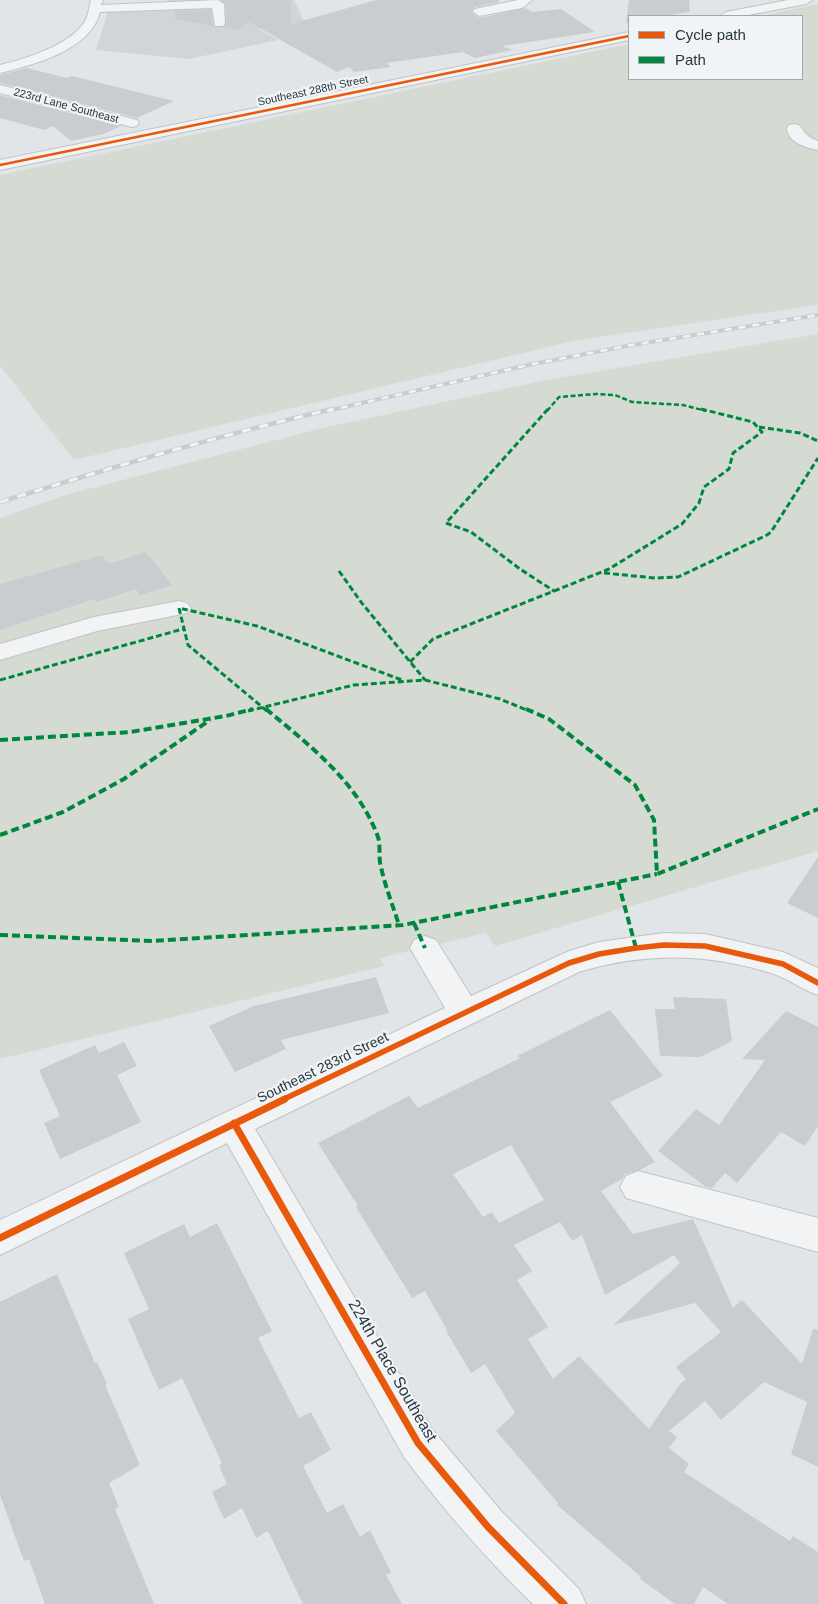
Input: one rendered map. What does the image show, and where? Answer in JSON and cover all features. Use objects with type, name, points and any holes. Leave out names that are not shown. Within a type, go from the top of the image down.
[{"type":"street","points":[[479,12],[518,5],[526,0]]},
{"type":"street","points":[[731,15],[806,0]]},
{"type":"street","points":[[0,69],[38,56],[77,37],[91,20],[96,4],[218,4],[219,23]]},
{"type":"street","name":"Southeast 288th Street","points":[[0,165],[628,36]]},
{"type":"street","name":"223rd Lane Southeast","points":[[0,89],[132,123]]},
{"type":"street","points":[[794,128],[794,132],[804,141],[818,146]]},
{"type":"street","points":[[0,652],[94,624],[179,608]]},
{"type":"street","name":"Southeast 283rd Street","points":[[0,1238],[234,1123],[569,963],[599,954],[664,945],[705,946],[783,964],[818,983]]},
{"type":"street","points":[[425,948],[465,1013]]},
{"type":"street","name":"224th Place Southeast","points":[[234,1123],[418,1443],[451,1486],[506,1548],[564,1604]]},
{"type":"street","points":[[638,1187],[818,1235]]},
{"type":"shaded area","points":[[167,0],[294,0],[304,21],[259,29],[278,40],[189,59],[96,50],[110,5],[168,2]]},
{"type":"shaded area","points":[[818,4],[818,305],[578,340],[74,460],[0,366],[0,175],[628,44],[628,80],[803,80],[803,15],[766,15]]},
{"type":"shaded area","points":[[818,334],[818,851],[495,946],[486,933],[380,958],[384,966],[0,1059],[0,518],[65,495],[318,429],[546,380]]},
{"type":"building","points":[[221,0],[291,0],[291,24],[376,0],[499,0],[499,2],[475,7],[471,12],[479,18],[525,8],[533,12],[561,9],[595,32],[502,46],[512,50],[475,58],[463,52],[386,63],[391,67],[354,72],[349,67],[337,72],[249,22],[236,30],[224,27],[227,23],[226,4]]},
{"type":"building","points":[[629,0],[689,0],[690,12],[670,15],[628,15],[628,22],[626,23]]},
{"type":"building","points":[[210,10],[213,26],[175,19],[175,11]]},
{"type":"building","points":[[27,68],[67,78],[72,76],[174,101],[137,118],[0,83],[0,75]]},
{"type":"building","points":[[0,95],[121,126],[103,134],[71,141],[53,126],[44,130],[0,118]]},
{"type":"building","points":[[146,552],[172,585],[140,595],[136,589],[97,602],[95,599],[0,630],[0,584],[102,555],[109,564]]},
{"type":"building","points":[[818,857],[818,918],[787,903]]},
{"type":"building","points":[[376,977],[389,1013],[281,1040],[286,1049],[235,1072],[209,1026],[254,1006]]},
{"type":"building","points":[[673,997],[726,999],[732,1041],[700,1057],[660,1056],[655,1009],[675,1009]]},
{"type":"building","points":[[610,1010],[663,1076],[610,1102],[655,1162],[640,1170],[625,1174],[622,1179],[601,1191],[633,1234],[693,1219],[733,1308],[742,1300],[802,1364],[813,1329],[818,1330],[818,1467],[791,1454],[807,1402],[764,1382],[721,1420],[705,1401],[669,1431],[677,1437],[669,1448],[689,1464],[684,1472],[790,1541],[793,1536],[818,1552],[818,1604],[728,1604],[703,1587],[694,1604],[675,1604],[640,1579],[641,1577],[557,1505],[558,1503],[496,1431],[515,1413],[485,1364],[471,1373],[425,1291],[412,1298],[356,1207],[358,1206],[318,1143],[409,1096],[418,1108],[520,1058],[517,1056]],"holes":[[[511,1145],[544,1200],[499,1223],[492,1212],[483,1217],[453,1174]],[[560,1222],[572,1241],[582,1235],[605,1295],[674,1255],[680,1263],[613,1325],[695,1303],[721,1332],[676,1367],[686,1379],[680,1384],[649,1429],[579,1356],[553,1379],[528,1339],[548,1327],[517,1280],[532,1271],[514,1245]]]},
{"type":"building","points":[[786,1011],[818,1027],[818,1126],[805,1146],[781,1132],[737,1183],[725,1173],[712,1188],[706,1187],[658,1151],[696,1109],[719,1125],[765,1060],[742,1059]]},
{"type":"building","points":[[124,1042],[137,1066],[117,1075],[141,1122],[60,1159],[44,1123],[60,1116],[39,1070],[95,1045],[99,1053]]},
{"type":"building","points":[[217,1223],[272,1331],[258,1338],[299,1418],[311,1412],[331,1450],[303,1466],[327,1513],[343,1504],[360,1537],[370,1530],[391,1572],[386,1575],[402,1604],[303,1604],[268,1531],[256,1538],[242,1508],[224,1519],[212,1492],[227,1484],[219,1465],[222,1463],[182,1378],[159,1390],[128,1319],[149,1309],[124,1253],[184,1224],[190,1237]]},
{"type":"building","points":[[57,1274],[95,1363],[97,1362],[107,1384],[105,1385],[140,1465],[109,1483],[119,1507],[115,1509],[154,1604],[45,1604],[29,1559],[24,1561],[0,1495],[0,1302]]},
{"type":"railway","points":[[327,411],[533,364],[632,345],[818,315]]},
{"type":"railway","points":[[0,502],[165,452],[333,409]]},
{"type":"marked path","points":[[410,662],[433,639],[609,569],[682,524],[699,503],[704,487],[729,469],[733,453],[762,432],[759,427],[753,422],[683,405],[632,402],[615,395],[596,394],[559,397],[446,523],[471,532],[520,569],[554,591]]},
{"type":"marked path","points":[[759,427],[800,433],[818,441]]},
{"type":"marked path","points":[[604,573],[655,578],[678,577],[767,535],[771,532],[818,458]]},
{"type":"marked path","points":[[339,571],[361,602],[425,680]]},
{"type":"marked path","points":[[399,925],[380,865],[379,839],[370,818],[357,797],[322,756],[188,645],[179,608],[257,626],[402,680]]},
{"type":"marked path","points":[[0,680],[183,629]]},
{"type":"marked path","points":[[0,740],[130,732],[226,716],[354,685],[425,680],[500,699],[549,719],[635,785],[654,820],[657,874],[818,809]]},
{"type":"marked path","points":[[0,835],[63,812],[124,779],[210,720]]},
{"type":"marked path","points":[[0,935],[153,941],[403,925],[657,874]]},
{"type":"marked path","points":[[618,882],[636,948]]},
{"type":"marked path","points":[[414,923],[425,948]]},
{"type":"cycle path","points":[[0,165],[628,36]]},
{"type":"cycle path","points":[[0,1238],[234,1123],[569,963],[599,954],[636,948],[664,945],[705,946],[783,964],[818,983]]},
{"type":"cycle path","points":[[234,1123],[418,1443],[488,1527],[564,1604]]}]
